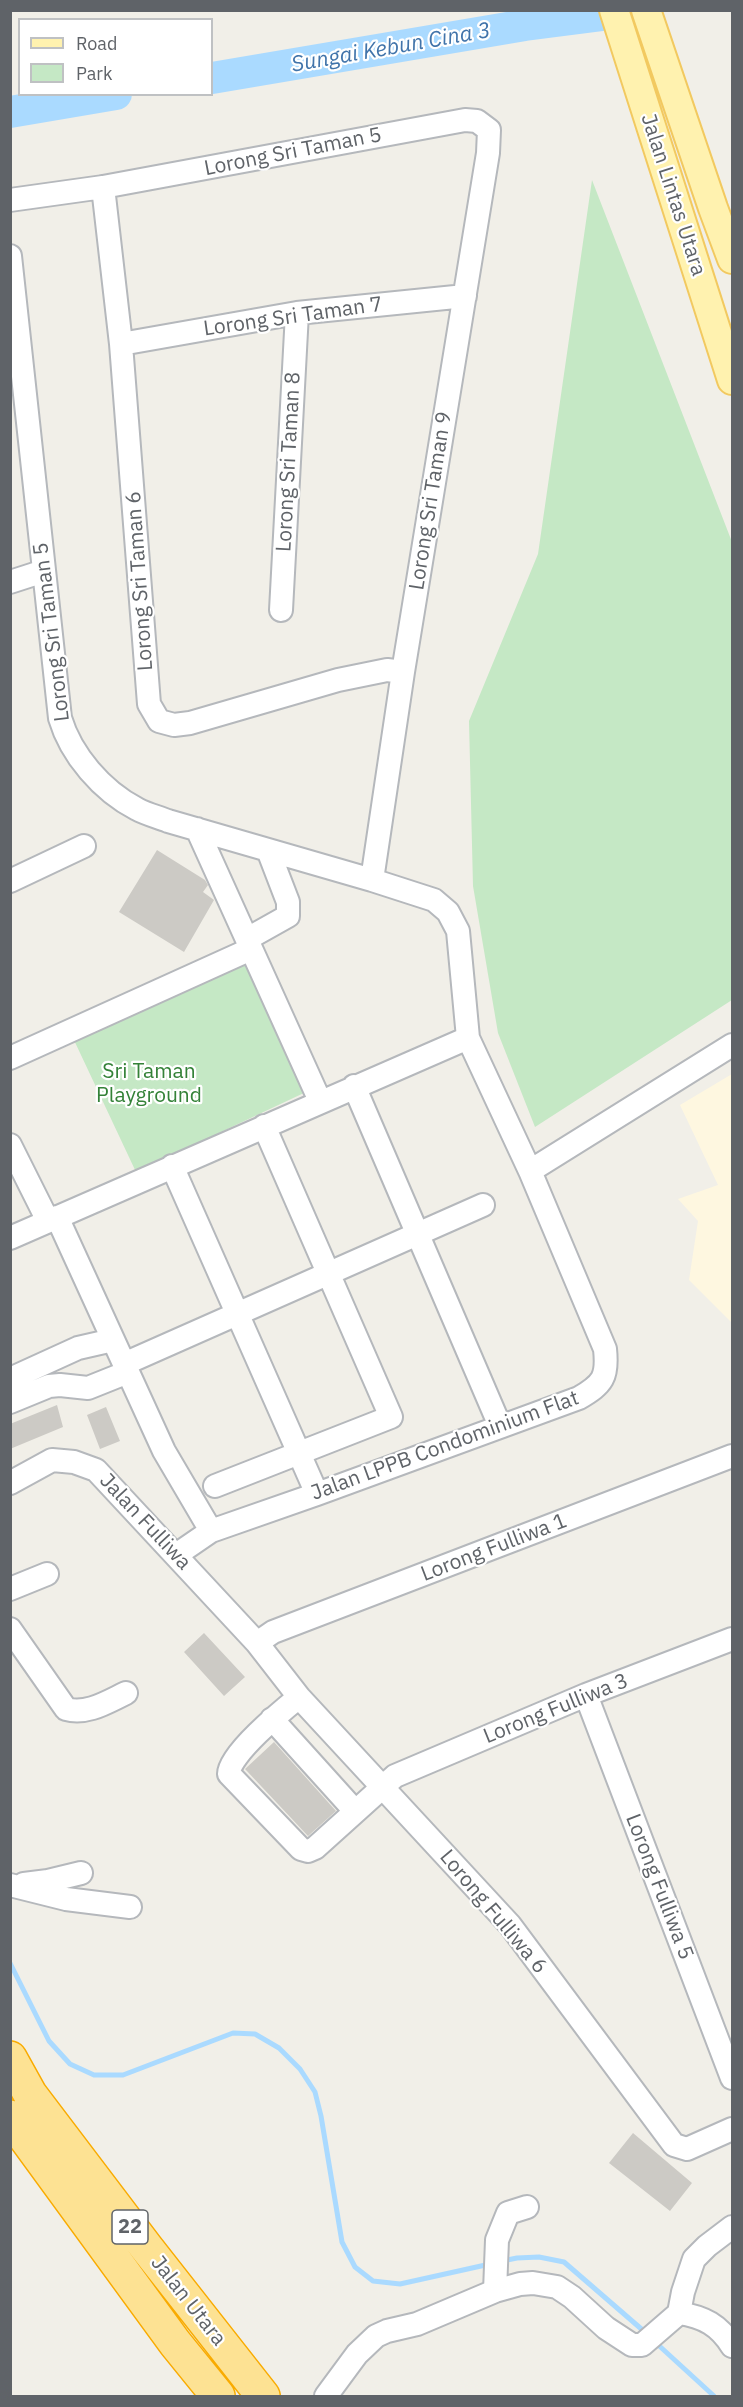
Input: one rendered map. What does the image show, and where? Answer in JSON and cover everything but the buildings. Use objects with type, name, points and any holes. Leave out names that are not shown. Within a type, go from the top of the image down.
[{"type":"highway","name":"Jalan Utara","points":[[10,2058],[30,2094],[146,2247],[264,2394]]},
{"type":"highway","name":"Jalan Utara","points":[[10,2117],[168,2333],[218,2397]]},
{"type":"main road","name":"Jalan Lintas Utara","points":[[614,10],[732,380]]},
{"type":"main road","name":"Jalan Lintas Utara","points":[[646,10],[732,259]]},
{"type":"street","name":"Lorong Sri Taman 5","points":[[103,187],[465,120],[477,121],[483,125]]},
{"type":"street","name":"Lorong Sri Taman 9","points":[[372,880],[403,672],[488,153],[489,130],[483,125]]},
{"type":"street","points":[[10,200],[103,187]]},
{"type":"street","name":"Lorong Sri Taman 6","points":[[103,187],[122,344],[149,704],[159,721],[174,725],[190,723],[338,680],[387,670],[403,672]]},
{"type":"street","name":"Lorong Sri Taman 5","points":[[10,256],[60,718],[72,747],[93,774],[137,809],[168,821],[372,880],[434,900],[442,905],[454,921],[458,932],[468,1038]]},
{"type":"street","name":"Lorong Sri Taman 7","points":[[122,344],[297,313],[465,296]]},
{"type":"street","name":"Lorong Sri Taman 8","points":[[281,610],[297,313]]},
{"type":"street","points":[[10,582],[44,571]]},
{"type":"street","points":[[197,829],[320,1101]]},
{"type":"street","points":[[10,881],[84,846]]},
{"type":"street","points":[[10,1058],[249,944],[288,916],[288,902],[268,850]]},
{"type":"street","points":[[10,1238],[468,1038]]},
{"type":"street","name":"Jalan LPPB Condominium Flat","points":[[176,1555],[211,1531],[579,1398],[593,1390],[607,1368],[604,1349],[530,1171],[468,1038]]},
{"type":"street","points":[[530,1171],[732,1046]]},
{"type":"street","points":[[354,1086],[500,1426]]},
{"type":"street","points":[[215,1486],[391,1417],[264,1126]]},
{"type":"street","points":[[10,1145],[52,1219],[113,1340],[164,1451],[211,1531]]},
{"type":"street","points":[[172,1166],[317,1494]]},
{"type":"street","points":[[10,1402],[49,1386],[88,1388],[237,1314],[483,1205]]},
{"type":"street","points":[[10,1379],[78,1348],[113,1340]]},
{"type":"street","name":"Lorong Fulliwa 1","points":[[257,1643],[273,1632],[732,1456]]},
{"type":"street","name":"Jalan Fulliwa","points":[[10,1483],[52,1460],[74,1462],[96,1470],[257,1643]]},
{"type":"street","points":[[10,1589],[47,1574]]},
{"type":"street","points":[[10,1629],[66,1709],[88,1710],[126,1694]]},
{"type":"street","name":"Lorong Fulliwa 3","points":[[272,1719],[231,1762],[229,1774],[301,1849],[308,1851],[315,1848],[395,1776],[586,1695],[732,1639]]},
{"type":"street","name":"Lorong Fulliwa 6","points":[[257,1643],[299,1697],[510,1925],[675,2145],[687,2149],[732,2129]]},
{"type":"street","name":"Lorong Fulliwa 5","points":[[586,1695],[732,2078]]},
{"type":"street","points":[[299,1697],[272,1719],[355,1811]]},
{"type":"street","points":[[10,1885],[48,1881],[81,1873]]},
{"type":"street","points":[[10,1885],[66,1899],[130,1907]]},
{"type":"street","points":[[495,2291],[497,2240],[508,2212],[527,2207]]},
{"type":"street","points":[[329,2395],[357,2354],[376,2336],[417,2324],[495,2291],[533,2283],[557,2287],[572,2297],[606,2328],[632,2345],[650,2338],[679,2313],[694,2259],[732,2227]]},
{"type":"street","points":[[679,2313],[693,2315],[714,2324],[724,2333],[732,2346]]},
{"type":"shaded area","points":[[732,1074],[732,1323],[689,1280],[698,1221],[678,1199],[718,1185],[680,1105]]},
{"type":"green space","points":[[592,180],[732,542],[732,1000],[535,1127],[498,1033],[473,886],[469,721],[538,554]]},
{"type":"green space","name":"Sri Taman Playground","points":[[245,958],[306,1092],[136,1172],[73,1038]]},
{"type":"waterway","name":"Sungai Kebun Cina 3","points":[[213,78],[525,25],[642,10]]},
{"type":"waterway","name":"Sungai Kebun Cina 3","points":[[10,112],[104,96]]},
{"type":"waterway","points":[[10,1963],[49,2041],[70,2064],[94,2075],[123,2075],[233,2033],[255,2034],[279,2048],[300,2069],[315,2092],[342,2242],[355,2267],[373,2281],[400,2284],[490,2264]]},
{"type":"waterway","points":[[502,2261],[539,2257],[564,2262],[646,2333]]},
{"type":"waterway","points":[[655,2342],[714,2396]]}]
